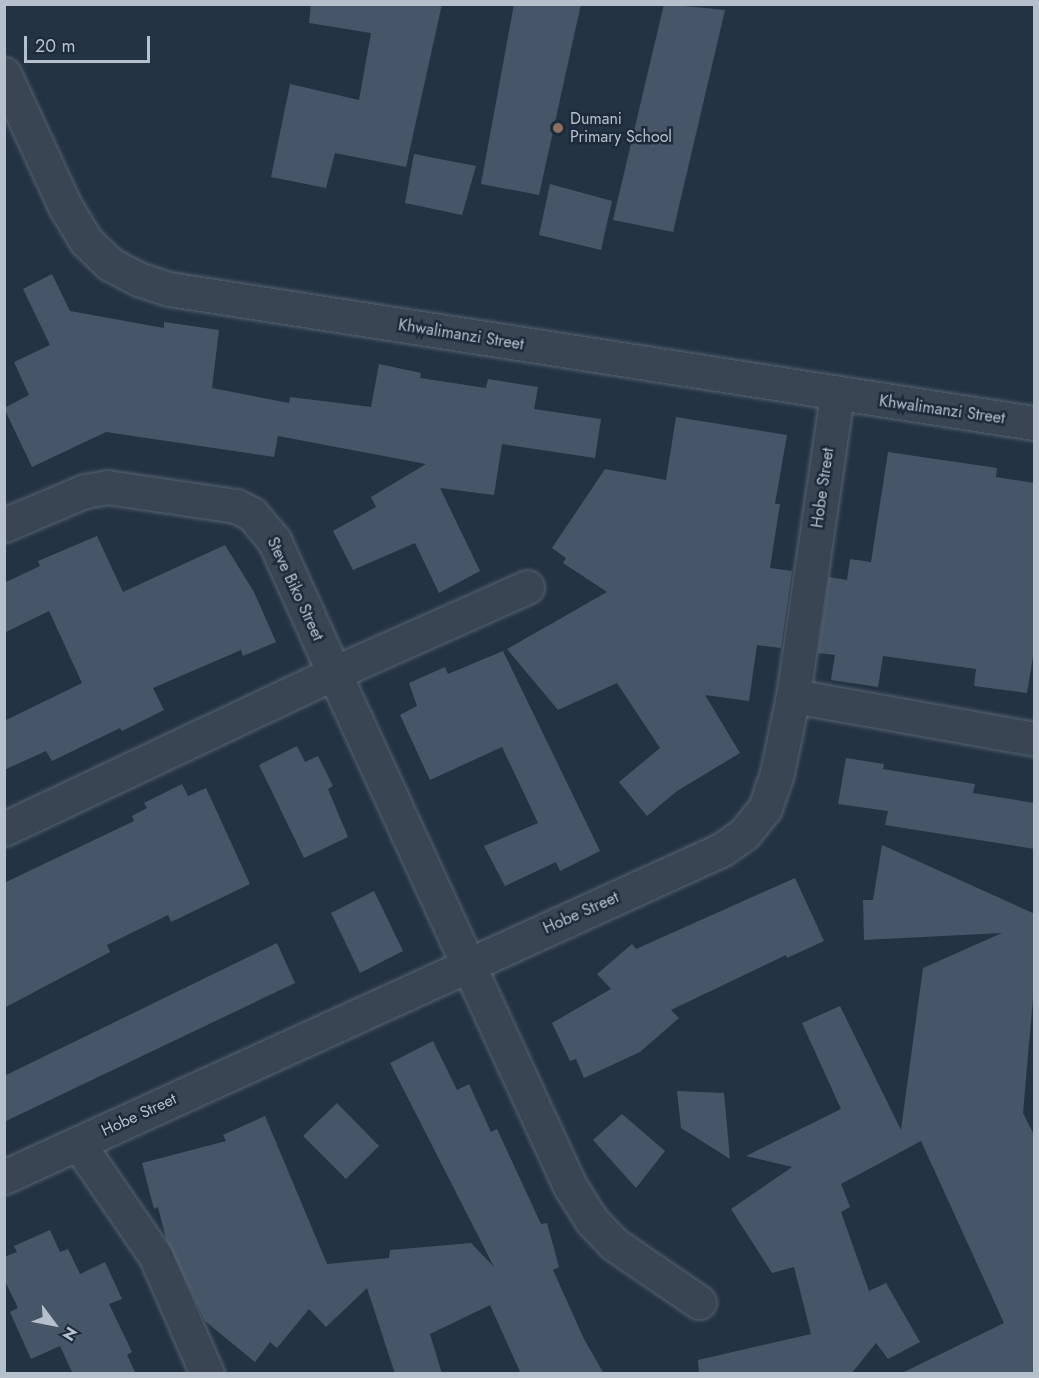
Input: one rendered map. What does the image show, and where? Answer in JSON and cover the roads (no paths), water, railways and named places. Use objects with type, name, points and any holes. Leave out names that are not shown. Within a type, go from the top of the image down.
[{"type":"street","name":"Khwalimanzi Street","points":[[4,74],[65,206],[86,241],[110,264],[138,279],[169,289],[837,395],[1035,423]]},
{"type":"street","name":"Hobe Street","points":[[4,1177],[721,850],[744,834],[765,808],[777,773],[793,696],[837,395]]},
{"type":"street","name":"Steve Biko Street","points":[[4,525],[76,494],[106,487],[207,499],[236,506],[252,514],[274,540],[570,1186],[592,1221],[614,1244],[699,1302]]},
{"type":"street","points":[[4,829],[334,673],[527,587]]},
{"type":"street","points":[[793,696],[1035,738]]},
{"type":"street","points":[[78,1143],[156,1257],[207,1374]]},
{"type":"place","name":"Dumani Primary School","points":[[558,128]]}]
